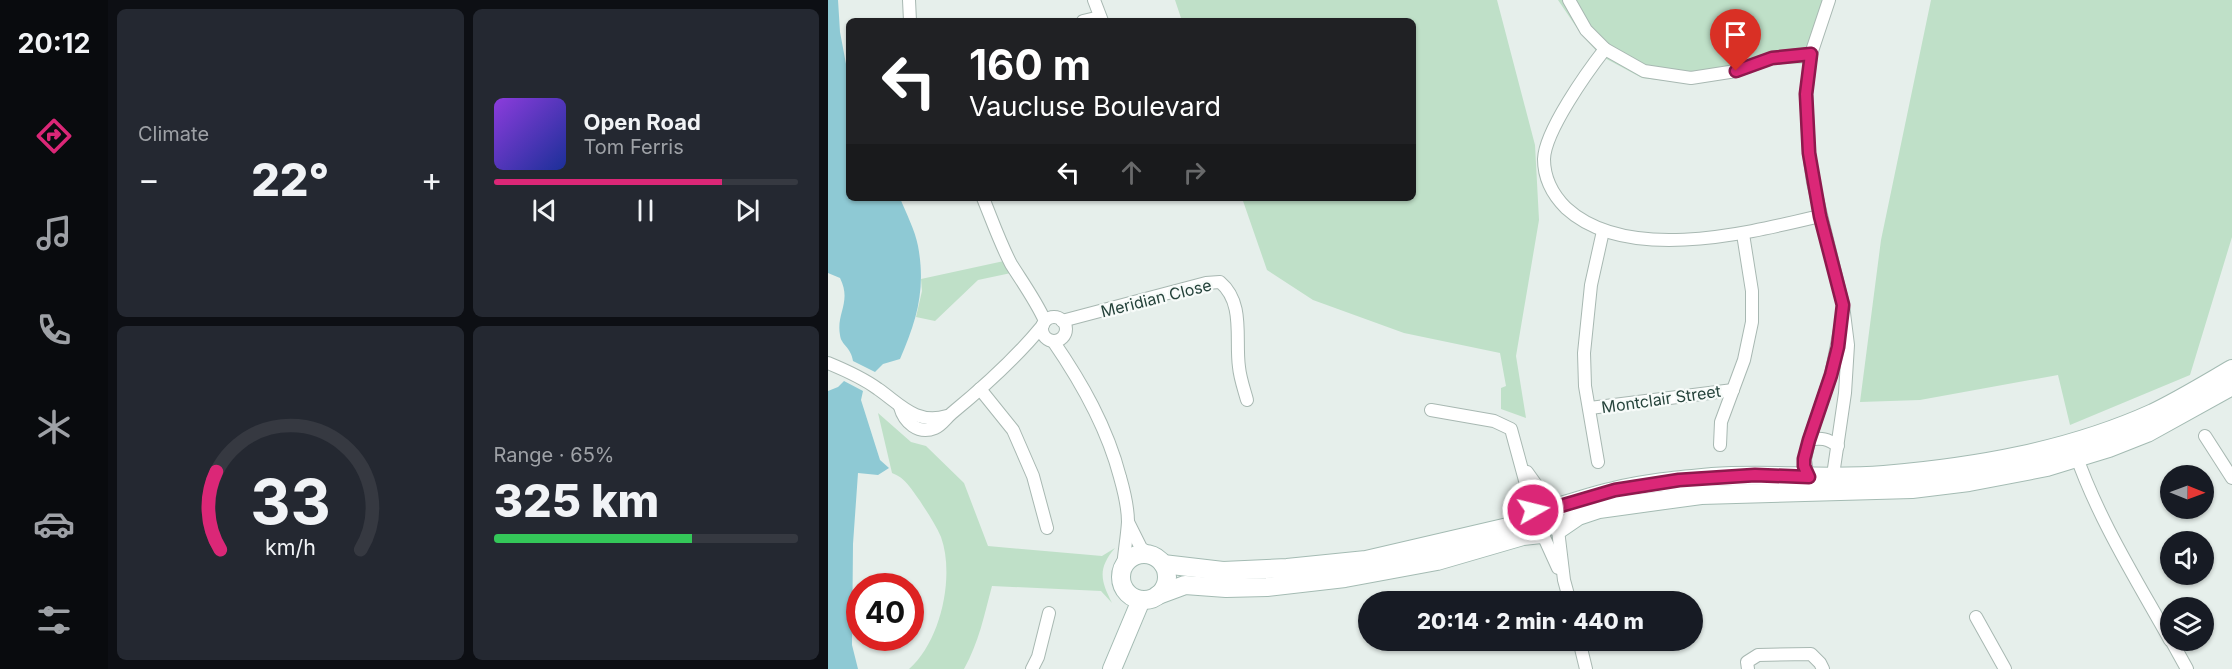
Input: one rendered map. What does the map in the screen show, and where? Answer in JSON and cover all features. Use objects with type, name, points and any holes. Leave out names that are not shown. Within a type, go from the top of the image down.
[{"type":"street","points":[[909,0],[910,18]]},
{"type":"street","points":[[1094,0],[1101,18]]},
{"type":"street","points":[[1569,0],[1586,30],[1605,49],[1644,71],[1691,78],[1736,71],[1772,58],[1811,54]]},
{"type":"street","points":[[1829,0],[1811,54],[1806,94],[1809,153],[1820,216],[1843,305],[1848,345],[1832,485]]},
{"type":"street","points":[[1605,49],[1588,71],[1550,136],[1544,159],[1548,183],[1559,201],[1575,216],[1603,231],[1641,238],[1697,239],[1743,234],[1820,216]]},
{"type":"street","points":[[984,201],[1008,256],[1035,299],[1044,323],[1042,332],[1051,340],[1070,366],[1102,422],[1113,451],[1128,521],[1121,576],[1125,590],[1115,661]]},
{"type":"street","name":"Montclair Street","points":[[1598,462],[1585,386],[1584,353],[1591,285],[1603,231]]},
{"type":"street","name":"Montclair Street","points":[[1720,446],[1721,422],[1744,360],[1752,322],[1752,291],[1743,234]]},
{"type":"street","name":"Meridian Close","points":[[1063,326],[1077,319],[1206,283],[1220,282],[1229,290],[1235,304],[1239,368],[1247,400]]},
{"type":"street","points":[[1035,299],[1063,326],[1070,366]]},
{"type":"street","points":[[1809,485],[1804,466],[1809,440],[1838,347],[1843,305]]},
{"type":"street","points":[[828,363],[876,387],[900,407],[921,418],[931,420],[947,416],[980,389],[1022,351],[1044,323],[1052,318],[1063,326]]},
{"type":"street","points":[[1022,351],[1060,339],[1063,326]]},
{"type":"street","points":[[1125,590],[1129,594],[1149,597],[1185,585],[1226,588],[1357,577],[1404,568],[1523,536],[1550,532],[1588,512],[1650,502],[1809,485],[1941,486],[2008,475],[2074,451],[2152,413],[2232,369]]},
{"type":"street","points":[[2074,451],[2147,433],[2232,386]]},
{"type":"street","points":[[980,389],[1013,430],[1033,476],[1047,528]]},
{"type":"street","name":"Montclair Street","points":[[1590,408],[1733,390]]},
{"type":"street","points":[[1431,410],[1494,421],[1511,429],[1522,466],[1542,508],[1563,520],[1550,532]]},
{"type":"street","points":[[2205,436],[2232,478]]},
{"type":"street","points":[[1809,440],[1818,438],[1830,440],[1838,446]]},
{"type":"street","points":[[2074,451],[2110,533],[2160,621]]},
{"type":"street","points":[[1123,568],[1126,562],[1138,555],[1223,572],[1366,560],[1498,530],[1518,523],[1542,508],[1615,490],[1679,480],[1755,475],[1809,485]]},
{"type":"street","points":[[1542,508],[1531,524],[1550,532]]},
{"type":"street","points":[[1115,661],[1149,597],[1166,584],[1166,570],[1158,560],[1141,548],[1128,521]]},
{"type":"street","points":[[1550,532],[1567,591]]},
{"type":"street","points":[[1032,669],[1041,648],[1049,613]]},
{"type":"street","points":[[1976,616],[2005,669]]},
{"type":"street","points":[[1582,651],[1586,669]]},
{"type":"street","points":[[2177,651],[2187,669]]},
{"type":"street","points":[[1748,669],[1747,663],[1758,655],[1811,654],[1820,663],[1822,669]]},
{"type":"green space","points":[[1175,0],[1497,0],[1535,145],[1539,220],[1516,356],[1526,418],[1501,409],[1501,388],[1506,386],[1500,353],[1404,333],[1313,300],[1267,270],[1243,201],[1416,201],[1416,18],[1181,18]]},
{"type":"green space","points":[[1558,0],[1829,0],[1808,64],[1773,63],[1691,84],[1642,78],[1601,56],[1581,34]]},
{"type":"green space","points":[[1931,0],[2232,0],[2232,237],[2190,375],[2070,425],[2058,375],[1920,400],[1860,402],[1881,240]]},
{"type":"green space","points":[[1004,261],[1011,273],[978,280],[935,321],[916,317],[922,291],[921,279]]},
{"type":"green space","points":[[878,413],[911,442],[926,446],[964,483],[988,546],[1102,556],[1115,548],[1103,569],[1103,581],[1112,603],[1101,591],[992,586],[977,639],[964,669],[909,669],[924,651],[937,625],[945,589],[945,553],[939,532],[920,501],[905,481],[892,473]]},
{"type":"water","points":[[828,0],[838,0],[840,32],[846,64],[846,201],[901,201],[918,246],[921,276],[918,304],[900,359],[883,364],[875,372],[853,361],[842,341],[839,327],[844,301],[843,286],[840,278],[828,273]]},
{"type":"water","points":[[844,381],[863,391],[861,400],[880,460],[889,468],[878,475],[858,473],[853,573],[846,573],[846,651],[854,651],[858,669],[828,669],[828,391],[838,387]]},
{"type":"route","points":[[1533,510],[1544,503],[1557,507],[1615,490],[1679,480],[1755,475],[1809,477],[1804,466],[1804,459],[1831,375],[1838,347],[1843,305],[1820,216],[1809,153],[1806,94],[1811,54],[1772,58],[1736,71]]}]
